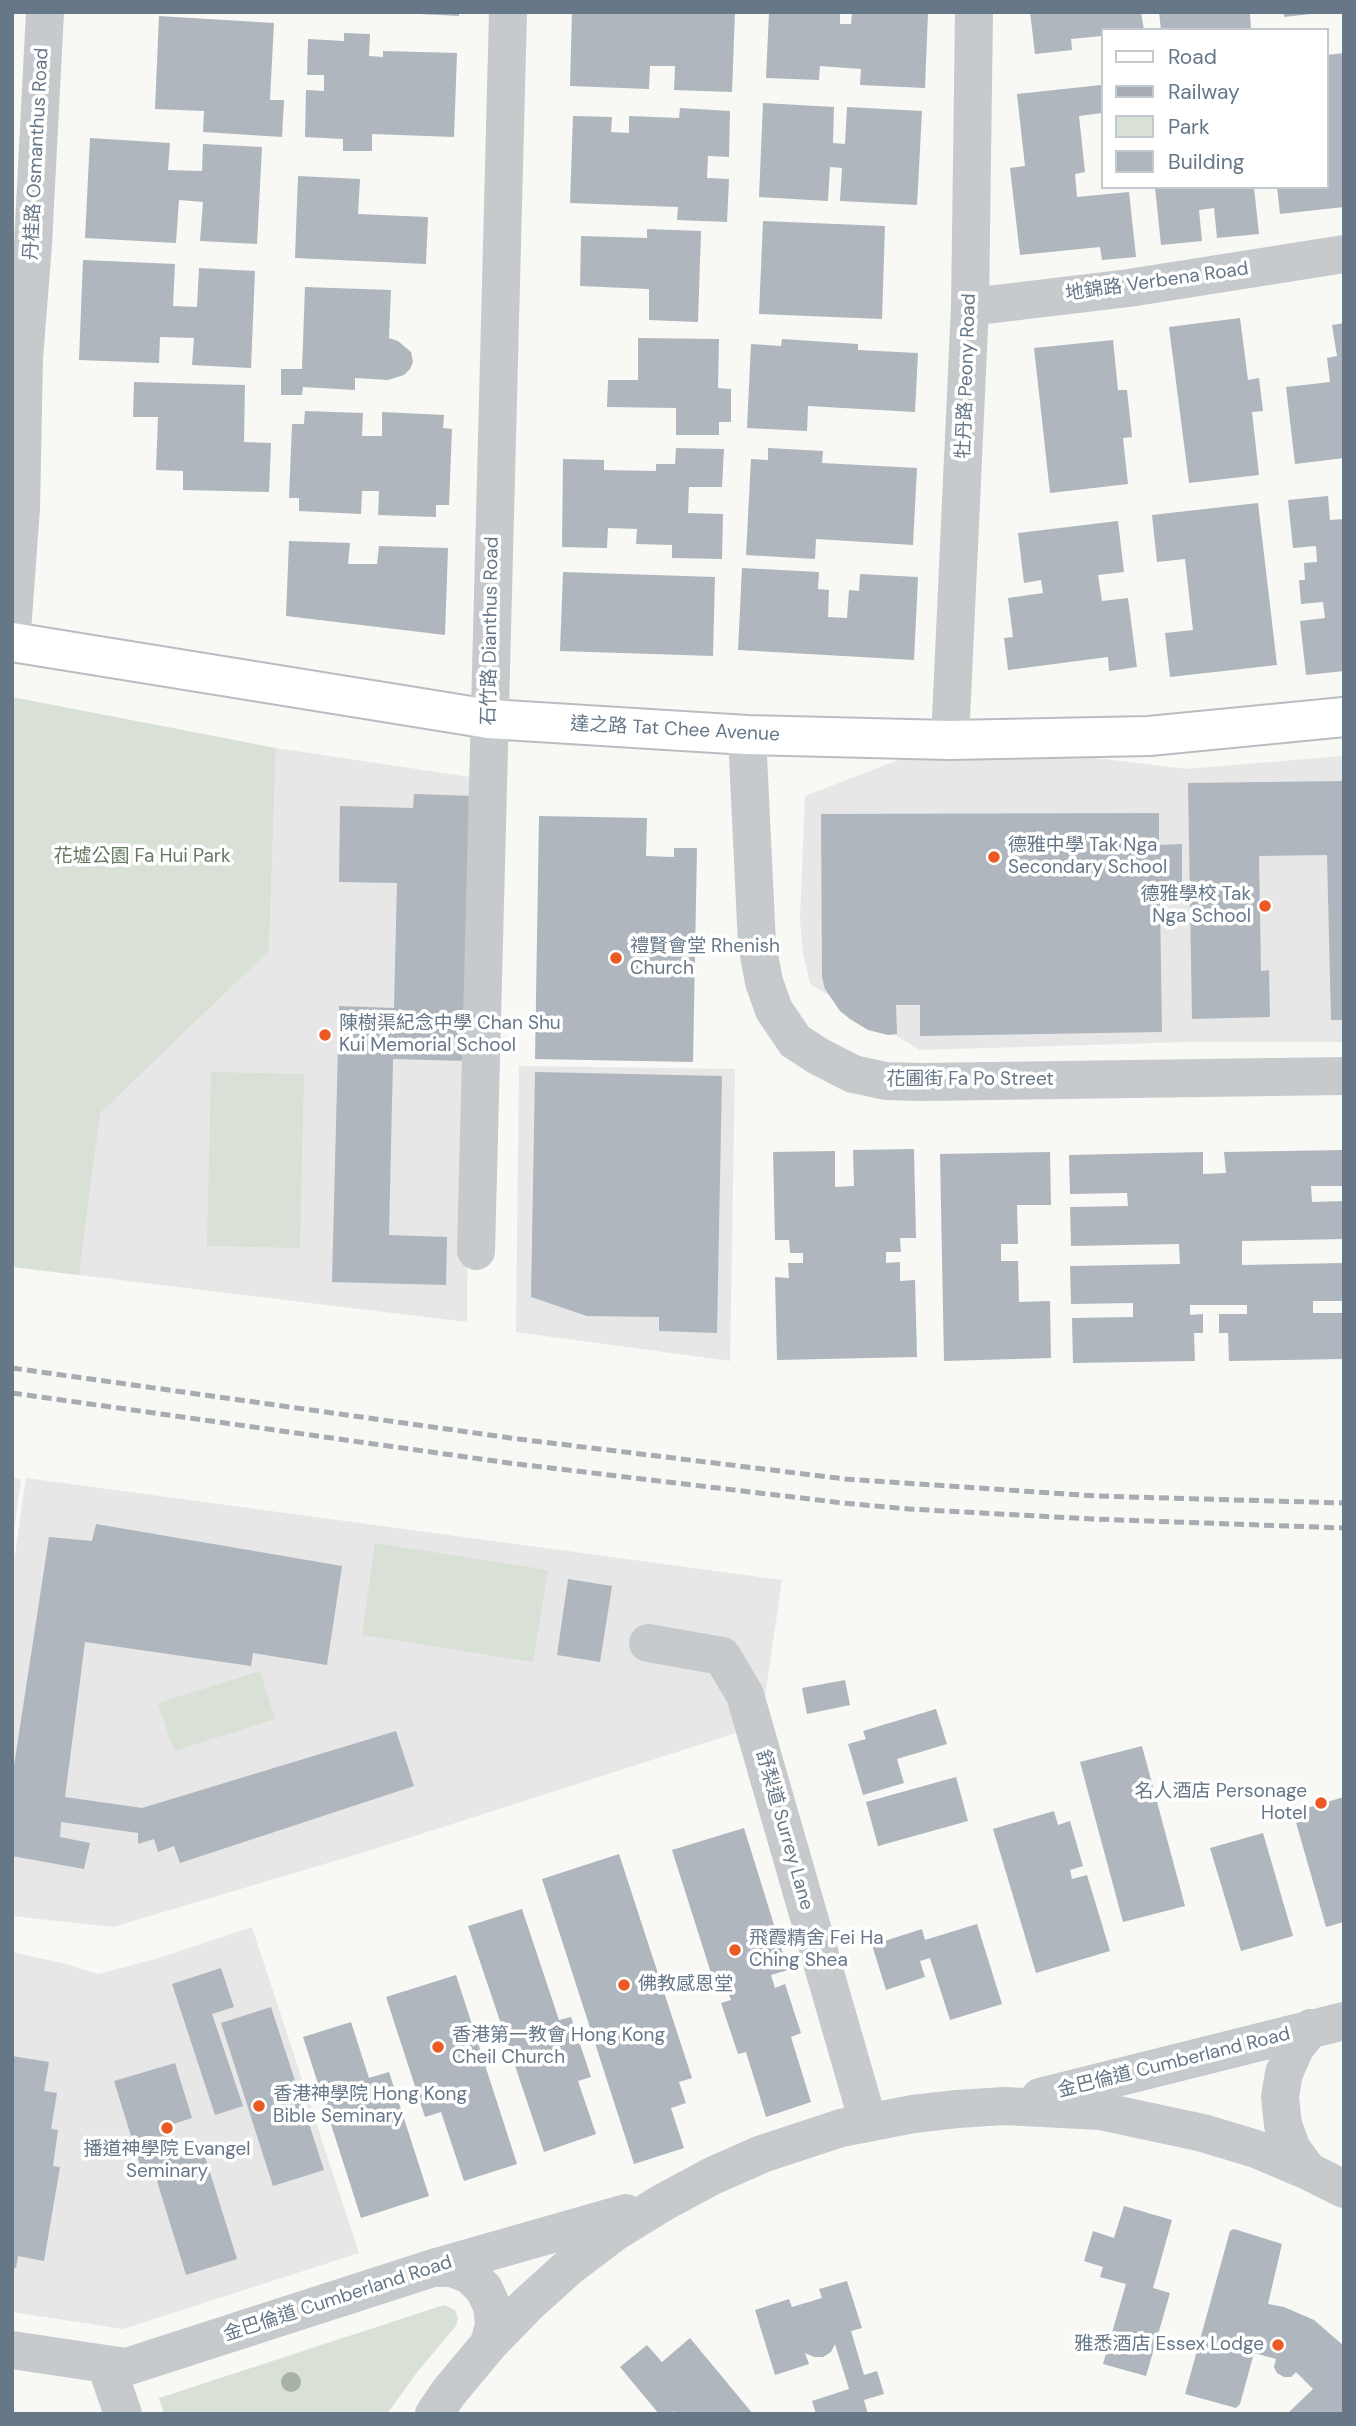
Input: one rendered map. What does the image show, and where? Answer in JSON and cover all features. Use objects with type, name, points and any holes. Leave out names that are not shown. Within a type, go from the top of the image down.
[{"type":"main road","name":"達之路 Tat Chee Avenue","points":[[12,642],[489,719],[747,735],[950,740],[1149,736],[1344,717]]},
{"type":"street","name":"丹桂路 Osmanthus Road","points":[[12,631],[21,508],[18,355],[33,244],[45,12]]},
{"type":"street","name":"石竹路 Dianthus Road","points":[[476,1251],[508,12]]},
{"type":"street","name":"牡丹路 Peony Road","points":[[950,740],[970,307],[974,12]]},
{"type":"street","name":"地錦路 Verbena Road","points":[[970,307],[1129,288],[1344,254]]},
{"type":"street","name":"花圃街 Fa Po Street","points":[[747,735],[757,944],[764,982],[774,1010],[794,1041],[818,1056],[853,1074],[886,1081],[1344,1076]]},
{"type":"street","name":"舒梨道 Surrey Lane","points":[[648,1643],[722,1656],[745,1695],[868,2122]]},
{"type":"street","points":[[1308,2171],[1292,2150],[1283,2125],[1280,2097],[1284,2073],[1295,2048],[1328,2024]]},
{"type":"street","name":"金巴倫道 Cumberland Road","points":[[1005,2106],[1328,2024]]},
{"type":"street","points":[[434,2414],[489,2344],[528,2304],[570,2266],[615,2232],[712,2176],[762,2154],[814,2136],[868,2122],[924,2112],[1005,2106],[1100,2112],[1148,2120],[1230,2141],[1308,2171],[1344,2189]]},
{"type":"street","name":"金巴倫道 Cumberland Road","points":[[12,2350],[126,2367],[433,2268],[662,2203]]},
{"type":"street","points":[[433,2268],[452,2268],[470,2275],[484,2289],[492,2306],[494,2325],[489,2344]]},
{"type":"street","points":[[106,2365],[123,2414]]},
{"type":"shaded area","name":"德雅中學 Tak Nga Secondary School","points":[[950,740],[1186,769],[1344,756],[1344,1042],[1188,1042],[920,1050],[810,984],[803,953],[800,919],[805,796]]},
{"type":"shaded area","name":"陳樹渠紀念中學 Chan Shu Kui Memorial School","points":[[276,748],[470,777],[467,1322],[79,1275],[99,1113],[269,951]]},
{"type":"shaded area","points":[[519,1066],[735,1069],[730,1361],[516,1332]]},
{"type":"shaded area","points":[[12,1478],[21,1479],[12,1545]]},
{"type":"shaded area","points":[[26,1478],[782,1580],[761,1725],[368,1851],[113,1927],[12,1916],[12,1574]]},
{"type":"shaded area","points":[[252,1927],[359,2253],[123,2329],[12,2312],[12,1952],[98,1974],[159,1958]]},
{"type":"green space","name":"花墟公園 Fa Hui Park","points":[[12,697],[276,748],[269,951],[100,1113],[79,1275],[12,1267]]},
{"type":"green space","points":[[211,1072],[304,1074],[300,1248],[207,1246]]},
{"type":"green space","points":[[375,1543],[548,1570],[533,1662],[362,1635]]},
{"type":"green space","points":[[260,1671],[275,1719],[174,1751],[158,1703]]},
{"type":"green space","points":[[444,2305],[455,2310],[458,2318],[456,2326],[418,2371],[387,2414],[164,2414],[159,2398]]},
{"type":"building","points":[[459,12],[459,16],[419,14]]},
{"type":"building","points":[[572,12],[735,12],[732,92],[674,90],[675,66],[650,66],[649,89],[570,86]]},
{"type":"building","points":[[769,12],[840,12],[840,24],[851,24],[852,12],[928,12],[925,88],[860,85],[861,69],[820,66],[819,80],[766,78]]},
{"type":"building","points":[[1030,12],[1141,12],[1144,28],[1100,28],[1100,36],[1071,39],[1072,50],[1035,54]]},
{"type":"building","points":[[1159,12],[1250,12],[1251,28],[1161,28]]},
{"type":"building","points":[[1284,12],[1311,12],[1311,14],[1284,17]]},
{"type":"building","points":[[159,16],[274,23],[270,100],[284,100],[282,137],[203,132],[204,111],[155,109]]},
{"type":"building","points":[[344,33],[370,34],[369,56],[383,57],[383,51],[457,53],[454,137],[372,134],[372,151],[343,151],[343,139],[305,137],[306,90],[324,91],[324,75],[307,75],[308,39],[344,41]]},
{"type":"building","points":[[1344,53],[1344,207],[1280,214],[1277,189],[1328,189],[1328,55]]},
{"type":"building","points":[[1100,85],[1100,113],[1079,116],[1085,172],[1075,174],[1077,197],[1129,192],[1136,257],[1102,260],[1100,247],[1020,255],[1010,168],[1025,166],[1017,94]]},
{"type":"building","points":[[763,103],[834,107],[833,143],[845,144],[847,107],[922,111],[917,205],[840,201],[842,168],[830,167],[828,201],[759,197]]},
{"type":"building","points":[[680,108],[730,111],[729,157],[708,156],[707,178],[729,179],[727,222],[677,220],[678,207],[570,203],[573,116],[612,117],[611,132],[629,133],[629,116],[679,118]]},
{"type":"building","points":[[90,138],[170,143],[168,170],[202,171],[203,144],[262,147],[257,244],[200,241],[203,202],[179,200],[176,243],[85,238]]},
{"type":"building","points":[[298,176],[360,179],[358,214],[428,217],[426,264],[295,258]]},
{"type":"building","points":[[1155,189],[1254,189],[1259,234],[1217,238],[1214,208],[1199,210],[1202,241],[1161,245]]},
{"type":"building","points":[[763,221],[885,226],[882,319],[759,314]]},
{"type":"building","points":[[647,229],[701,231],[698,322],[649,320],[649,289],[580,286],[581,236],[647,238]]},
{"type":"building","points":[[83,260],[175,264],[173,306],[197,307],[199,268],[255,271],[251,368],[192,365],[194,338],[160,337],[159,363],[79,360]]},
{"type":"building","points":[[305,287],[391,290],[389,338],[398,341],[411,352],[413,362],[410,369],[404,375],[388,380],[355,378],[355,390],[303,387],[302,395],[281,395],[281,369],[302,369]]},
{"type":"building","points":[[1240,318],[1248,380],[1259,378],[1263,411],[1252,412],[1259,475],[1189,483],[1169,327]]},
{"type":"building","points":[[1344,323],[1344,458],[1295,464],[1286,387],[1330,382],[1327,358],[1337,356],[1332,325]]},
{"type":"building","points":[[638,338],[719,339],[718,388],[731,389],[731,422],[719,422],[719,435],[676,435],[676,408],[607,407],[608,380],[638,380]]},
{"type":"building","points":[[782,339],[858,344],[858,350],[918,353],[915,412],[808,406],[807,431],[747,428],[751,344],[781,346]]},
{"type":"building","points":[[1113,340],[1118,390],[1127,390],[1132,437],[1123,438],[1128,484],[1050,493],[1034,348]]},
{"type":"building","points":[[134,382],[245,385],[244,442],[271,443],[269,492],[183,490],[183,471],[156,470],[158,417],[133,417]]},
{"type":"building","points":[[305,411],[363,413],[362,436],[382,436],[382,412],[444,415],[443,428],[452,429],[449,505],[436,505],[436,517],[378,515],[379,491],[362,491],[361,514],[299,511],[299,498],[289,498],[292,424],[304,424]]},
{"type":"building","points":[[676,448],[724,449],[722,487],[689,487],[688,513],[723,514],[722,559],[672,558],[672,545],[636,544],[637,529],[608,528],[607,548],[562,547],[563,459],[604,460],[604,470],[656,471],[656,464],[675,464]]},
{"type":"building","points":[[768,448],[823,451],[822,463],[917,468],[913,545],[816,539],[815,559],[746,555],[751,459],[768,460]]},
{"type":"building","points":[[1328,496],[1330,520],[1344,519],[1344,671],[1306,675],[1300,621],[1325,618],[1323,602],[1301,604],[1299,580],[1305,580],[1304,563],[1317,562],[1316,546],[1293,548],[1288,500]]},
{"type":"building","points":[[1258,503],[1277,665],[1170,677],[1165,633],[1193,630],[1185,559],[1157,562],[1152,515]]},
{"type":"building","points":[[1118,521],[1124,572],[1098,575],[1102,601],[1128,598],[1137,667],[1109,671],[1108,657],[1008,670],[1004,638],[1013,637],[1008,598],[1043,593],[1041,580],[1024,583],[1018,533]]},
{"type":"building","points":[[289,541],[350,543],[348,564],[377,564],[379,546],[448,548],[445,635],[286,616]]},
{"type":"building","points":[[742,568],[819,572],[818,589],[829,590],[828,617],[847,618],[849,590],[859,591],[860,574],[918,577],[914,660],[738,650]]},
{"type":"building","points":[[563,572],[715,577],[713,656],[560,651]]},
{"type":"building","points":[[1344,781],[1344,1020],[1331,1020],[1327,855],[1259,856],[1261,971],[1269,970],[1270,1017],[1192,1019],[1188,783]]},
{"type":"building","points":[[414,794],[475,796],[468,1061],[393,1059],[389,1235],[447,1237],[446,1285],[332,1282],[339,1006],[394,1008],[397,883],[339,882],[340,806],[413,808]]},
{"type":"building","name":"德雅中學 Tak Nga Secondary School","points":[[1159,813],[1159,845],[1182,844],[1182,895],[1160,901],[1162,1032],[920,1036],[920,1005],[896,1005],[897,1034],[888,1035],[868,1030],[850,1019],[840,1011],[825,989],[822,977],[821,814]]},
{"type":"building","name":"禮賢會堂 Rhenish Church","points":[[539,816],[647,818],[646,856],[674,857],[674,848],[697,848],[693,1062],[535,1059]]},
{"type":"building","points":[[535,1072],[722,1076],[717,1333],[659,1331],[659,1317],[587,1316],[531,1297]]},
{"type":"building","points":[[914,1149],[916,1238],[900,1238],[901,1252],[886,1252],[886,1263],[900,1262],[900,1281],[915,1280],[917,1357],[777,1360],[775,1277],[789,1278],[788,1263],[803,1263],[803,1253],[790,1253],[789,1240],[775,1240],[773,1152],[835,1151],[835,1187],[854,1186],[853,1150]]},
{"type":"building","points":[[1344,1150],[1344,1186],[1311,1186],[1312,1202],[1344,1201],[1344,1239],[1242,1241],[1242,1265],[1344,1263],[1344,1301],[1313,1301],[1313,1313],[1344,1313],[1344,1359],[1229,1361],[1228,1333],[1219,1333],[1219,1314],[1247,1314],[1247,1305],[1190,1305],[1190,1315],[1203,1314],[1203,1333],[1194,1333],[1195,1361],[1073,1363],[1072,1318],[1133,1317],[1133,1303],[1071,1304],[1070,1266],[1180,1264],[1179,1244],[1071,1246],[1070,1207],[1128,1206],[1127,1193],[1070,1194],[1069,1155],[1203,1152],[1203,1174],[1226,1173],[1224,1152]]},
{"type":"building","points":[[1050,1152],[1051,1205],[1017,1205],[1018,1244],[1001,1244],[1001,1261],[1018,1261],[1019,1302],[1050,1301],[1051,1358],[944,1361],[940,1154]]},
{"type":"building","points":[[96,1524],[342,1566],[327,1665],[253,1653],[251,1666],[85,1642],[65,1797],[142,1808],[396,1731],[414,1786],[180,1863],[174,1846],[158,1852],[154,1839],[138,1844],[138,1833],[61,1822],[60,1837],[90,1843],[84,1869],[12,1856],[12,1779],[49,1537],[92,1541]]},
{"type":"building","points":[[568,1579],[612,1586],[600,1662],[557,1655]]},
{"type":"building","points":[[845,1680],[850,1705],[807,1714],[802,1688]]},
{"type":"building","points":[[936,1709],[947,1744],[897,1759],[904,1783],[863,1795],[848,1744],[866,1739],[863,1731]]},
{"type":"building","points":[[1142,1746],[1185,1906],[1123,1922],[1080,1762]]},
{"type":"building","points":[[956,1777],[968,1821],[878,1846],[866,1802]]},
{"type":"building","points":[[1344,1797],[1344,1922],[1326,1927],[1293,1812]]},
{"type":"building","points":[[1054,1811],[1058,1825],[1070,1821],[1083,1866],[1070,1870],[1072,1879],[1087,1875],[1110,1951],[1036,1973],[993,1829]]},
{"type":"building","points":[[744,1828],[788,1970],[771,1975],[775,1988],[785,1984],[801,2033],[791,2037],[811,2102],[766,2117],[746,2052],[738,2054],[721,2003],[731,2000],[727,1989],[717,1992],[672,1850]]},
{"type":"building","points":[[1263,1833],[1293,1936],[1241,1951],[1210,1848]]},
{"type":"building","name":"佛教感恩堂","points":[[619,1854],[692,2078],[679,2082],[686,2103],[671,2108],[684,2148],[634,2164],[542,1879]]},
{"type":"building","points":[[522,1909],[559,2020],[571,2017],[591,2077],[578,2081],[596,2134],[544,2152],[468,1926]]},
{"type":"building","points":[[977,1924],[1002,2004],[950,2020],[930,1958],[920,1961],[925,1977],[886,1990],[872,1945],[922,1929],[925,1940]]},
{"type":"building","points":[[221,1968],[234,2007],[212,2014],[243,2106],[215,2115],[172,1984]]},
{"type":"building","points":[[456,1975],[517,2164],[464,2181],[441,2112],[425,2117],[386,1997]]},
{"type":"building","points":[[271,2007],[324,2170],[273,2186],[221,2023]]},
{"type":"building","points":[[351,2022],[369,2078],[389,2072],[429,2196],[361,2218],[303,2037]]},
{"type":"building","points":[[12,2056],[49,2062],[44,2091],[57,2093],[51,2129],[58,2130],[53,2166],[60,2167],[44,2261],[18,2256],[16,2268],[12,2267]]},
{"type":"building","points":[[175,2063],[192,2118],[164,2127],[173,2159],[203,2150],[237,2259],[186,2275],[152,2165],[141,2168],[114,2081]]},
{"type":"building","points":[[1124,2206],[1172,2220],[1153,2288],[1170,2293],[1146,2376],[1103,2364],[1126,2284],[1100,2277],[1103,2267],[1084,2261],[1093,2231],[1114,2238]]},
{"type":"building","points":[[1234,2229],[1282,2244],[1268,2304],[1284,2307],[1314,2320],[1344,2346],[1344,2414],[1287,2414],[1313,2389],[1296,2372],[1291,2377],[1277,2373],[1274,2367],[1276,2359],[1254,2353],[1240,2404],[1236,2408],[1185,2394],[1230,2231]]},
{"type":"building","points":[[847,2281],[862,2328],[851,2331],[864,2375],[877,2371],[884,2394],[864,2400],[868,2414],[816,2414],[812,2401],[849,2389],[835,2344],[831,2352],[823,2357],[805,2353],[809,2364],[775,2375],[755,2310],[789,2299],[792,2307],[822,2298],[819,2289]]},
{"type":"building","points":[[690,2338],[753,2414],[676,2414],[674,2411],[671,2414],[659,2414],[620,2367],[647,2345],[662,2362]]},
{"type":"railway","points":[[12,1368],[518,1439],[845,1479],[1096,1496],[1344,1503]]},
{"type":"railway","points":[[12,1393],[509,1463],[843,1503],[1092,1519],[1344,1528]]},
{"type":"place","name":"德雅中學 Tak Nga Secondary School","points":[[994,857]]},
{"type":"place","name":"德雅學校 Tak Nga School","points":[[1265,906]]},
{"type":"place","name":"禮賢會堂 Rhenish Church","points":[[616,958]]},
{"type":"place","name":"陳樹渠紀念中學 Chan Shu Kui Memorial School","points":[[325,1035]]},
{"type":"place","name":"名人酒店 Personage Hotel","points":[[1321,1803]]},
{"type":"place","name":"飛霞精舍 Fei Ha Ching Shea","points":[[735,1950]]},
{"type":"place","name":"佛教感恩堂","points":[[624,1985]]},
{"type":"place","name":"香港第一教會 Hong Kong Cheil Church","points":[[438,2047]]},
{"type":"place","name":"香港神學院 Hong Kong Bible Seminary","points":[[259,2106]]},
{"type":"place","name":"播道神學院 Evangel Seminary","points":[[167,2128]]},
{"type":"place","name":"雅悉酒店 Essex Lodge","points":[[1278,2345]]}]
